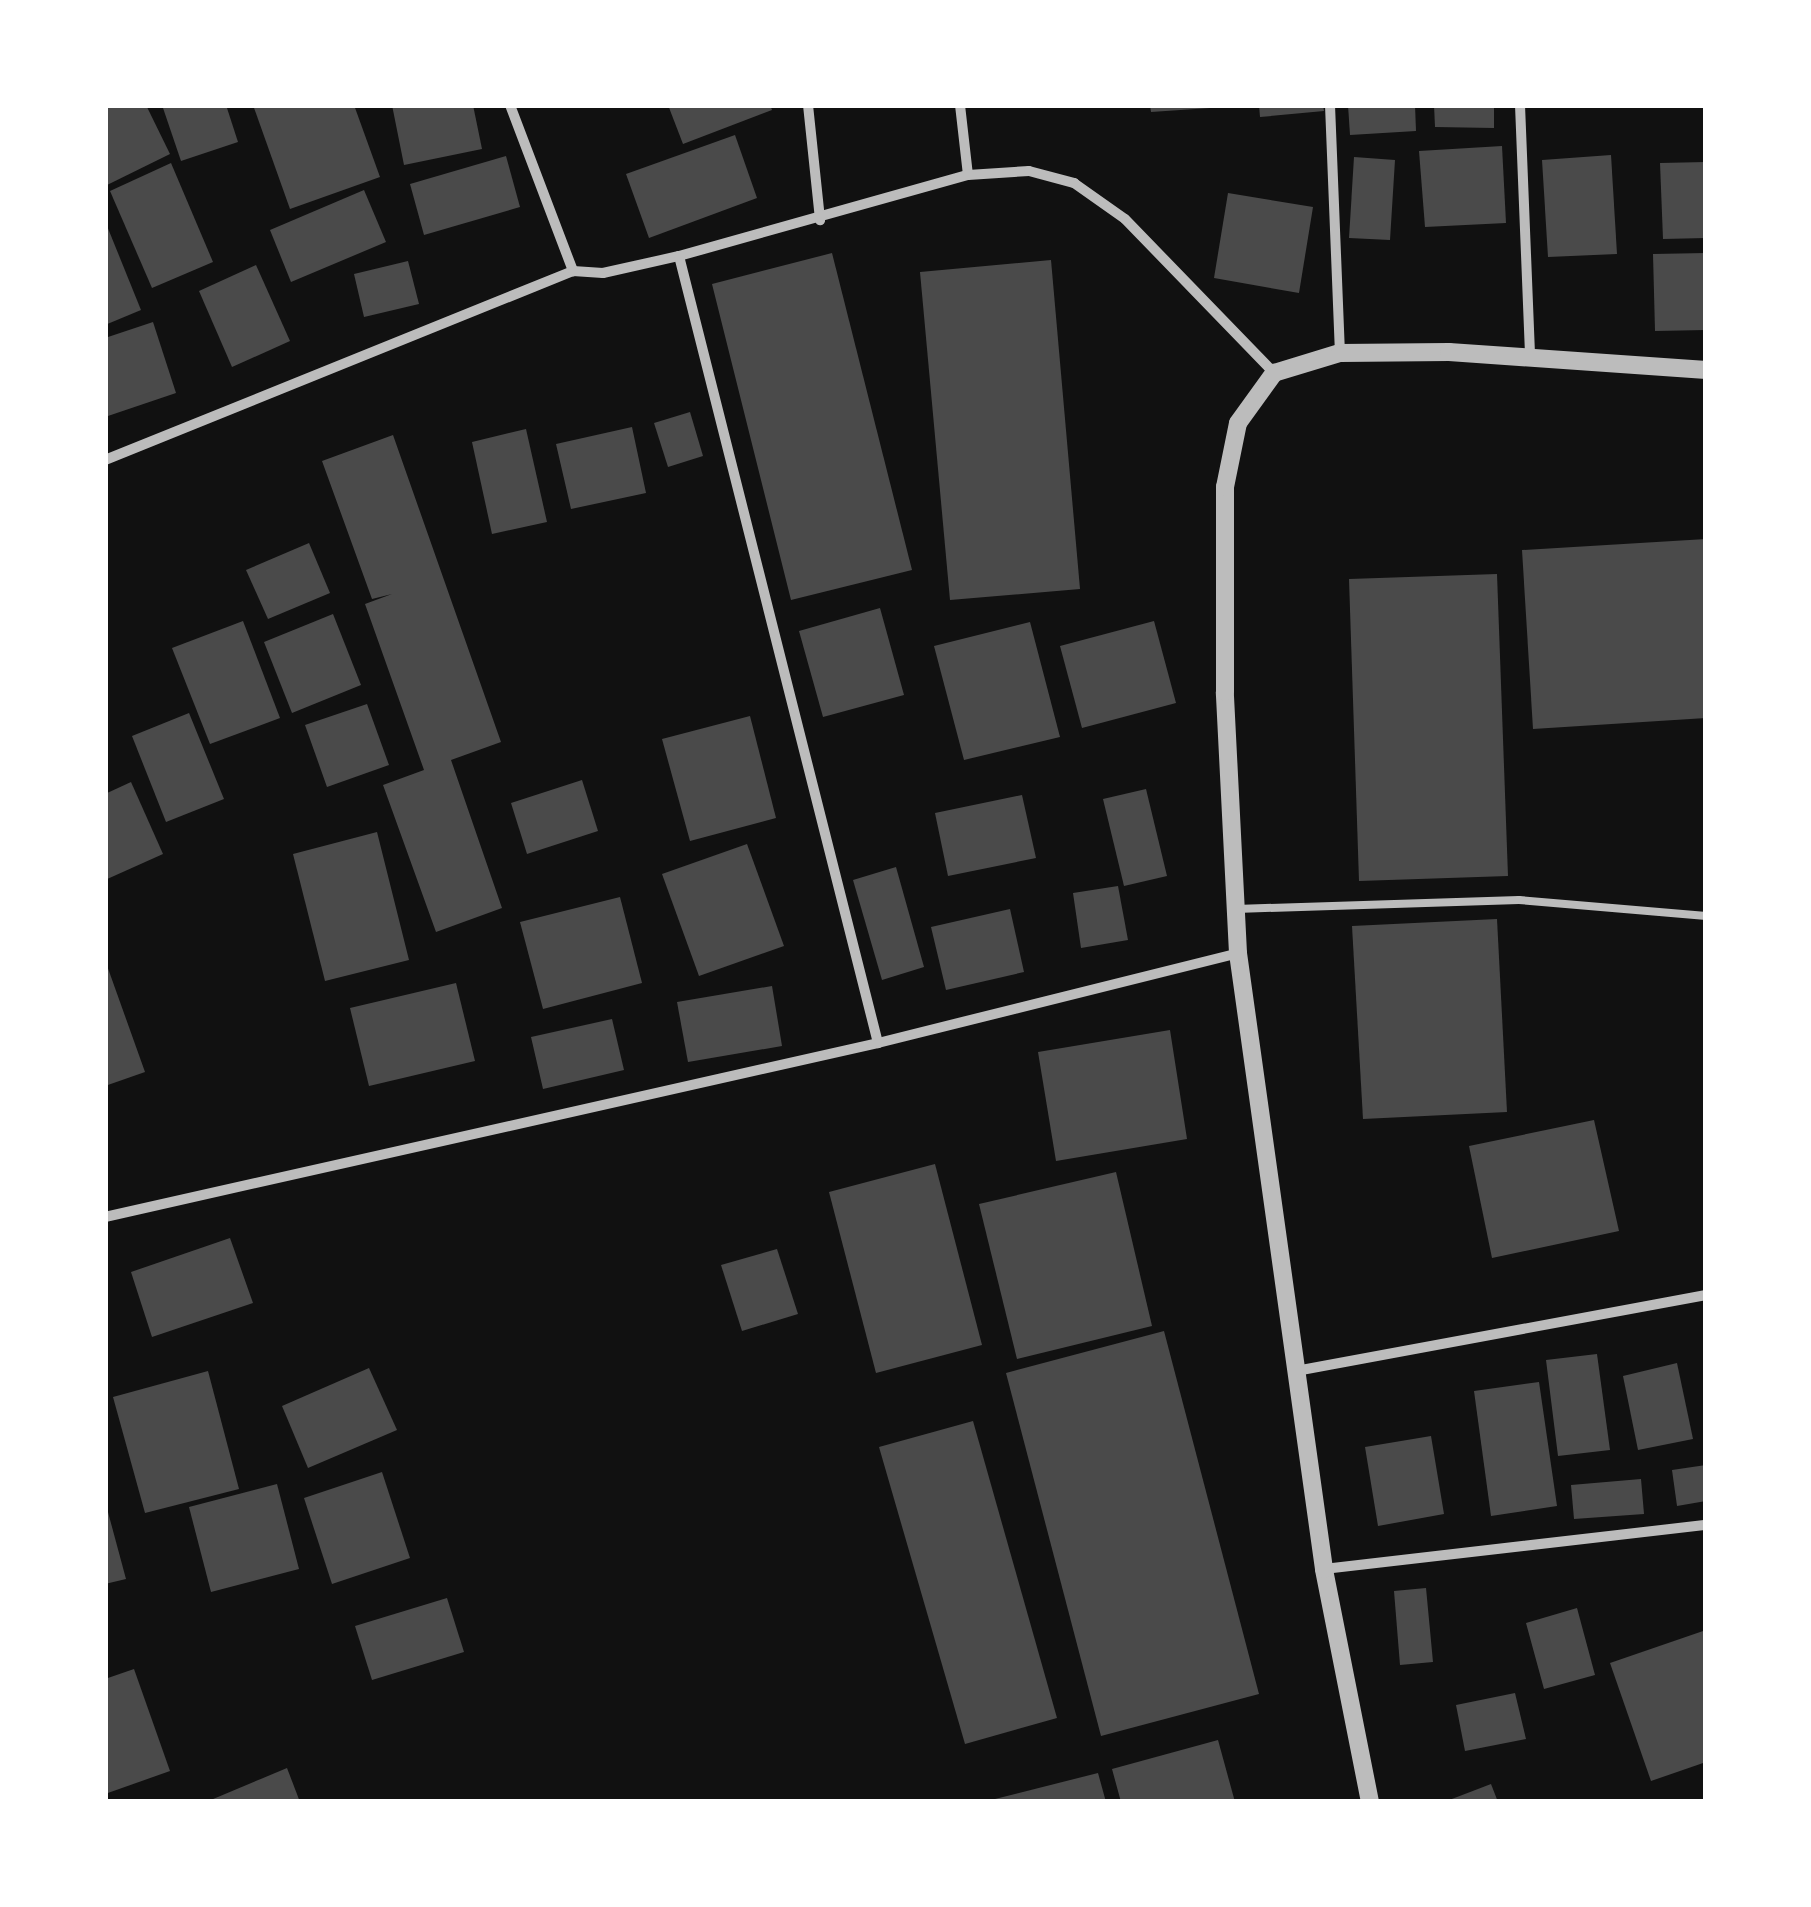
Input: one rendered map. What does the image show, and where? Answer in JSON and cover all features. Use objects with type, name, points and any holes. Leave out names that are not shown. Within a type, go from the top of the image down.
[{"type":"street","points":[[510,105],[573,271]]},
{"type":"street","points":[[808,105],[820,220]]},
{"type":"street","points":[[960,105],[968,175]]},
{"type":"street","points":[[1330,105],[1340,353]]},
{"type":"street","points":[[1520,105],[1530,356]]},
{"type":"street","points":[[105,460],[573,271],[603,273],[680,256],[820,220],[968,175],[1029,171],[1074,183],[1125,219],[1274,373]]},
{"type":"street","points":[[680,256],[878,1043]]},
{"type":"street","points":[[1370,1802],[1324,1568],[1238,953],[1225,692],[1225,487],[1238,423],[1274,373],[1340,353],[1449,352],[1706,370]]},
{"type":"street","points":[[105,1217],[878,1043],[1238,953]]},
{"type":"street","points":[[1296,1371],[1706,1295]]},
{"type":"street","points":[[1324,1568],[1706,1525]]},
{"type":"lane","points":[[1236,908],[1520,900],[1706,916]]},
{"type":"building","points":[[105,105],[146,105],[170,154],[105,186]]},
{"type":"building","points":[[162,105],[226,105],[238,142],[181,161]]},
{"type":"building","points":[[253,105],[354,105],[380,177],[290,209]]},
{"type":"building","points":[[392,105],[473,105],[482,149],[404,165]]},
{"type":"building","points":[[668,105],[770,105],[772,110],[683,144]]},
{"type":"building","points":[[1150,105],[1209,105],[1210,108],[1151,112]]},
{"type":"building","points":[[1259,105],[1323,105],[1324,111],[1260,117]]},
{"type":"building","points":[[1348,105],[1415,105],[1416,131],[1350,135]]},
{"type":"building","points":[[1434,105],[1494,105],[1494,128],[1435,127]]},
{"type":"building","points":[[735,135],[757,198],[649,238],[626,174]]},
{"type":"building","points":[[1502,146],[1506,223],[1425,227],[1419,151]]},
{"type":"building","points":[[1611,155],[1617,254],[1548,257],[1542,160]]},
{"type":"building","points":[[506,156],[520,207],[424,235],[410,184]]},
{"type":"building","points":[[1354,157],[1395,160],[1390,240],[1349,238]]},
{"type":"building","points":[[1706,162],[1706,238],[1663,239],[1660,163]]},
{"type":"building","points":[[171,163],[213,262],[152,288],[110,191]]},
{"type":"building","points":[[364,190],[386,242],[291,282],[270,230]]},
{"type":"building","points":[[1228,193],[1313,207],[1299,293],[1214,278]]},
{"type":"building","points":[[105,221],[141,310],[105,325]]},
{"type":"building","points":[[832,253],[912,570],[791,600],[712,284]]},
{"type":"building","points":[[1706,253],[1706,330],[1655,331],[1653,254]]},
{"type":"building","points":[[1051,260],[1080,589],[950,600],[920,272]]},
{"type":"building","points":[[408,261],[419,304],[364,317],[354,274]]},
{"type":"building","points":[[256,265],[290,341],[232,367],[199,291]]},
{"type":"building","points":[[153,322],[176,393],[105,417],[105,338]]},
{"type":"building","points":[[690,412],[703,456],[668,467],[654,423]]},
{"type":"building","points":[[632,427],[646,493],[571,509],[556,444]]},
{"type":"building","points":[[526,429],[547,522],[492,534],[472,442]]},
{"type":"building","points":[[393,435],[501,742],[451,760],[502,908],[436,932],[383,785],[424,770],[365,604],[392,594],[372,599],[322,461]]},
{"type":"building","points":[[1706,539],[1706,718],[1533,729],[1522,550]]},
{"type":"building","points":[[309,543],[330,593],[268,619],[246,570]]},
{"type":"building","points":[[1497,574],[1508,876],[1359,881],[1349,579]]},
{"type":"building","points":[[880,608],[904,695],[823,717],[799,631]]},
{"type":"building","points":[[333,614],[361,685],[292,713],[264,642]]},
{"type":"building","points":[[243,621],[280,718],[210,744],[172,648]]},
{"type":"building","points":[[1154,621],[1176,703],[1082,728],[1060,646]]},
{"type":"building","points":[[1030,622],[1060,737],[964,760],[934,646]]},
{"type":"building","points":[[367,704],[389,765],[327,787],[305,725]]},
{"type":"building","points":[[189,713],[224,799],[166,822],[132,736]]},
{"type":"building","points":[[750,716],[776,818],[690,841],[662,739]]},
{"type":"building","points":[[582,780],[598,831],[527,854],[511,803]]},
{"type":"building","points":[[131,782],[163,854],[105,880],[105,794]]},
{"type":"building","points":[[1146,789],[1167,876],[1124,886],[1103,799]]},
{"type":"building","points":[[1022,795],[1036,858],[948,876],[935,813]]},
{"type":"building","points":[[377,832],[409,960],[325,981],[293,854]]},
{"type":"building","points":[[747,844],[784,946],[699,976],[662,874]]},
{"type":"building","points":[[896,867],[924,967],[882,980],[853,880]]},
{"type":"building","points":[[1118,886],[1128,940],[1081,948],[1073,893]]},
{"type":"building","points":[[620,897],[642,983],[543,1009],[520,922]]},
{"type":"building","points":[[1010,909],[1024,972],[946,990],[931,927]]},
{"type":"building","points":[[1497,919],[1507,1112],[1363,1119],[1352,926]]},
{"type":"building","points":[[105,960],[145,1072],[105,1086]]},
{"type":"building","points":[[456,983],[475,1061],[369,1086],[350,1008]]},
{"type":"building","points":[[772,986],[782,1046],[688,1062],[677,1002]]},
{"type":"building","points":[[612,1019],[624,1070],[543,1089],[531,1037]]},
{"type":"building","points":[[1170,1030],[1187,1139],[1056,1161],[1038,1052]]},
{"type":"building","points":[[1594,1120],[1619,1231],[1492,1258],[1469,1146]]},
{"type":"building","points":[[935,1164],[982,1345],[876,1373],[829,1192]]},
{"type":"building","points":[[1116,1172],[1152,1326],[1017,1359],[979,1204]]},
{"type":"building","points":[[230,1238],[253,1303],[152,1337],[131,1272]]},
{"type":"building","points":[[777,1249],[798,1314],[742,1331],[721,1265]]},
{"type":"building","points":[[1164,1331],[1259,1694],[1101,1736],[1006,1373]]},
{"type":"building","points":[[1597,1354],[1610,1450],[1558,1456],[1546,1360]]},
{"type":"building","points":[[1677,1363],[1693,1439],[1638,1450],[1623,1376]]},
{"type":"building","points":[[369,1368],[397,1430],[308,1468],[282,1406]]},
{"type":"building","points":[[208,1371],[239,1489],[145,1513],[113,1397]]},
{"type":"building","points":[[1539,1382],[1557,1506],[1491,1516],[1474,1391]]},
{"type":"building","points":[[973,1421],[1057,1718],[965,1744],[879,1447]]},
{"type":"building","points":[[1431,1436],[1444,1514],[1378,1526],[1365,1447]]},
{"type":"building","points":[[1706,1465],[1706,1501],[1677,1506],[1672,1470]]},
{"type":"building","points":[[382,1472],[410,1558],[332,1584],[304,1498]]},
{"type":"building","points":[[1641,1479],[1644,1514],[1574,1519],[1571,1485]]},
{"type":"building","points":[[277,1484],[299,1569],[211,1592],[189,1507]]},
{"type":"building","points":[[105,1501],[126,1579],[105,1584]]},
{"type":"building","points":[[1426,1588],[1433,1662],[1400,1665],[1394,1591]]},
{"type":"building","points":[[447,1598],[464,1652],[372,1680],[355,1626]]},
{"type":"building","points":[[1577,1608],[1595,1675],[1544,1689],[1526,1623]]},
{"type":"building","points":[[1706,1630],[1706,1762],[1651,1781],[1610,1663]]},
{"type":"building","points":[[134,1669],[170,1771],[105,1794],[105,1679]]},
{"type":"building","points":[[1515,1693],[1526,1739],[1465,1751],[1456,1705]]},
{"type":"building","points":[[1218,1740],[1235,1802],[1121,1802],[1112,1769]]},
{"type":"building","points":[[287,1768],[300,1802],[206,1802]]},
{"type":"building","points":[[1098,1773],[1106,1802],[987,1802],[987,1801]]},
{"type":"building","points":[[1491,1784],[1498,1802],[1444,1802]]}]
